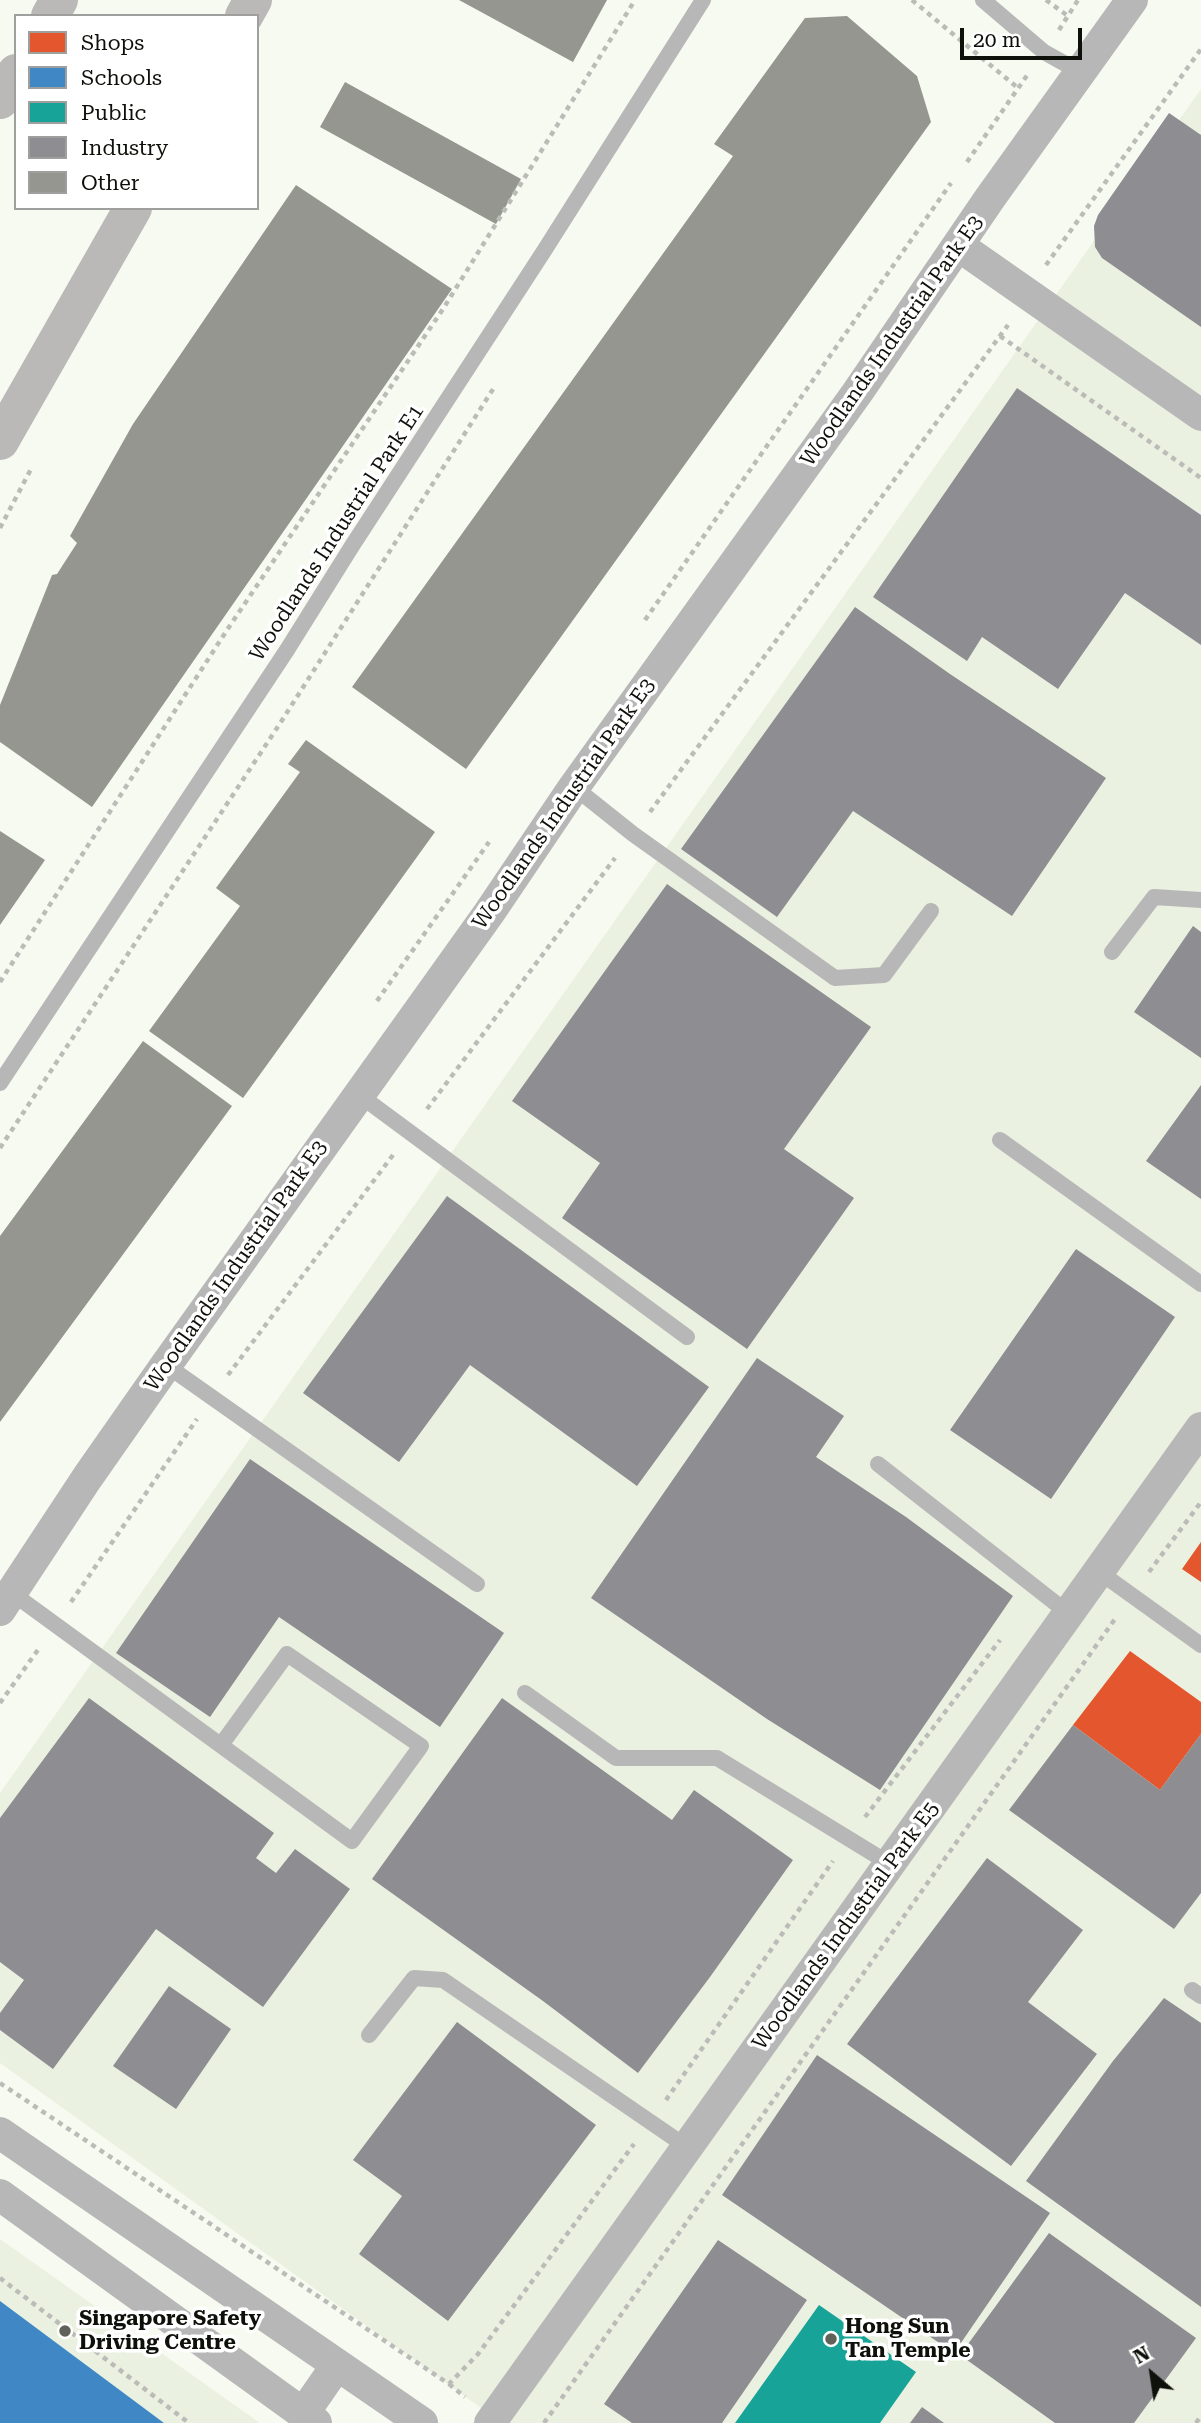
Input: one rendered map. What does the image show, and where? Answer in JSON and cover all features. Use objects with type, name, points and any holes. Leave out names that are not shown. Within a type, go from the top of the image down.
[{"type":"main road","points":[[0,100],[14,76]]},
{"type":"main road","points":[[0,441],[132,210]]},
{"type":"street","name":"Woodlands Industrial Park E3","points":[[6,1602],[87,1478],[166,1365],[489,914],[574,787],[857,393],[1132,0]]},
{"type":"street","points":[[959,246],[1201,415]]},
{"type":"street","name":"Woodlands Industrial Park E5","points":[[490,2423],[1201,1428]]},
{"type":"street","points":[[0,2133],[422,2423]]},
{"type":"street","points":[[0,2194],[310,2418],[337,2365]]},
{"type":"street","points":[[68,2244],[99,2201]]},
{"type":"lane","name":"Woodlands Industrial Park E1","points":[[0,1083],[287,650],[703,0]]},
{"type":"lane","points":[[983,0],[1044,52],[1080,72]]},
{"type":"lane","points":[[574,787],[633,834],[835,978],[884,975],[931,911]]},
{"type":"lane","points":[[1112,952],[1154,897],[1201,900]]},
{"type":"lane","points":[[358,1094],[687,1337]]},
{"type":"lane","points":[[1000,1140],[1201,1284]]},
{"type":"lane","points":[[166,1365],[477,1584]]},
{"type":"lane","points":[[878,1464],[1068,1613]]},
{"type":"lane","points":[[1098,1571],[1201,1645]]},
{"type":"lane","points":[[6,1602],[56,1625],[352,1841],[421,1746],[287,1654],[221,1745]]},
{"type":"lane","points":[[525,1693],[616,1758],[718,1758],[890,1864]]},
{"type":"lane","points":[[369,2035],[414,1978],[443,1980],[687,2147]]},
{"type":"path","points":[[0,982],[219,641],[443,309],[635,0]]},
{"type":"path","points":[[912,0],[1018,88]]},
{"type":"path","points":[[1046,0],[1068,16]]},
{"type":"path","points":[[0,1703],[211,1397],[633,834],[1000,336],[1030,295],[1047,264],[1201,49]]},
{"type":"path","points":[[1000,336],[1201,478]]},
{"type":"path","points":[[0,1148],[279,725],[502,375]]},
{"type":"path","points":[[544,2423],[1201,1502]]},
{"type":"path","points":[[0,2278],[189,2423]]},
{"type":"path","points":[[1196,2423],[1201,2416]]},
{"type":"shaded area","points":[[1201,89],[1201,2423],[502,2423],[0,2063],[0,1793]]},
{"type":"shaded area","name":"Singapore Safety Driving Centre","points":[[0,2239],[260,2423],[0,2423]]},
{"type":"building: Shops","points":[[1201,1542],[1201,1582],[1182,1569]]},
{"type":"building: Shops","points":[[1130,1651],[1201,1702],[1201,1734],[1160,1790],[1073,1725]]},
{"type":"building: Schools","points":[[0,2301],[164,2423],[0,2423]]},
{"type":"building: Public","name":"Hong Sun Tan Temple","points":[[819,2305],[916,2372],[880,2423],[735,2423]]},
{"type":"building: Industry","points":[[1169,113],[1201,135],[1201,327],[1102,258],[1095,247],[1094,226],[1098,215]]},
{"type":"building: Industry","points":[[1017,388],[1201,515],[1201,645],[1125,593],[1058,689],[982,637],[967,661],[873,597]]},
{"type":"building: Industry","points":[[855,607],[1106,778],[1012,916],[853,811],[777,917],[681,849]]},
{"type":"building: Industry","points":[[667,884],[871,1027],[784,1149],[854,1198],[747,1349],[562,1218],[600,1163],[512,1101]]},
{"type":"building: Industry","points":[[1193,926],[1201,932],[1201,1058],[1134,1012]]},
{"type":"building: Industry","points":[[1201,1085],[1201,1199],[1146,1161]]},
{"type":"building: Industry","points":[[447,1196],[709,1387],[637,1486],[470,1365],[399,1462],[303,1393]]},
{"type":"building: Industry","points":[[1076,1249],[1175,1317],[1051,1499],[950,1430]]},
{"type":"building: Industry","points":[[757,1358],[844,1416],[816,1457],[906,1517],[1013,1596],[880,1790],[767,1719],[591,1598]]},
{"type":"building: Industry","points":[[250,1459],[504,1633],[440,1727],[279,1617],[210,1717],[116,1653]]},
{"type":"building: Industry","points":[[89,1698],[274,1833],[256,1858],[276,1873],[295,1849],[350,1889],[263,2007],[156,1929],[53,2069],[0,2030],[0,2013],[24,1980],[0,1962],[0,1818]]},
{"type":"building: Industry","points":[[502,1698],[672,1820],[694,1790],[793,1860],[638,2073],[543,2001],[372,1879]]},
{"type":"building: Industry","points":[[1073,1725],[1160,1790],[1201,1734],[1201,1893],[1174,1929],[1009,1810]]},
{"type":"building: Industry","points":[[987,1858],[1083,1930],[1028,2002],[1097,2054],[1011,2166],[847,2044]]},
{"type":"building: Industry","points":[[169,1986],[231,2029],[176,2109],[113,2066]]},
{"type":"building: Industry","points":[[1164,1998],[1201,2023],[1201,2307],[1026,2181],[1113,2061]]},
{"type":"building: Industry","points":[[457,2022],[596,2125],[448,2321],[359,2254],[402,2196],[353,2160]]},
{"type":"building: Industry","points":[[817,2055],[1050,2213],[954,2353],[722,2195]]},
{"type":"building: Industry","points":[[1049,2233],[1196,2338],[1134,2423],[1055,2423],[960,2355]]},
{"type":"building: Industry","points":[[718,2240],[807,2300],[722,2423],[632,2423],[604,2404]]},
{"type":"building: Industry","points":[[922,2407],[944,2423],[910,2423]]},
{"type":"building: Other","points":[[459,0],[607,0],[573,62]]},
{"type":"building: Other","points":[[847,16],[917,76],[931,122],[466,769],[352,687],[733,156],[714,144],[805,18]]},
{"type":"building: Other","points":[[345,82],[521,179],[496,224],[320,127]]},
{"type":"building: Other","points":[[296,185],[452,289],[92,807],[0,742],[0,705],[52,575],[57,574],[77,543],[70,536],[133,424]]},
{"type":"building: Other","points":[[306,740],[435,832],[243,1098],[149,1031],[240,906],[216,888],[300,772],[288,764]]},
{"type":"building: Other","points":[[0,831],[45,860],[0,925]]},
{"type":"building: Other","points":[[143,1041],[232,1106],[0,1422],[0,1236]]},
{"type":"place","name":"Singapore Safety Driving Centre","points":[[65,2331]]},
{"type":"place","name":"Hong Sun Tan Temple","points":[[831,2339]]}]
